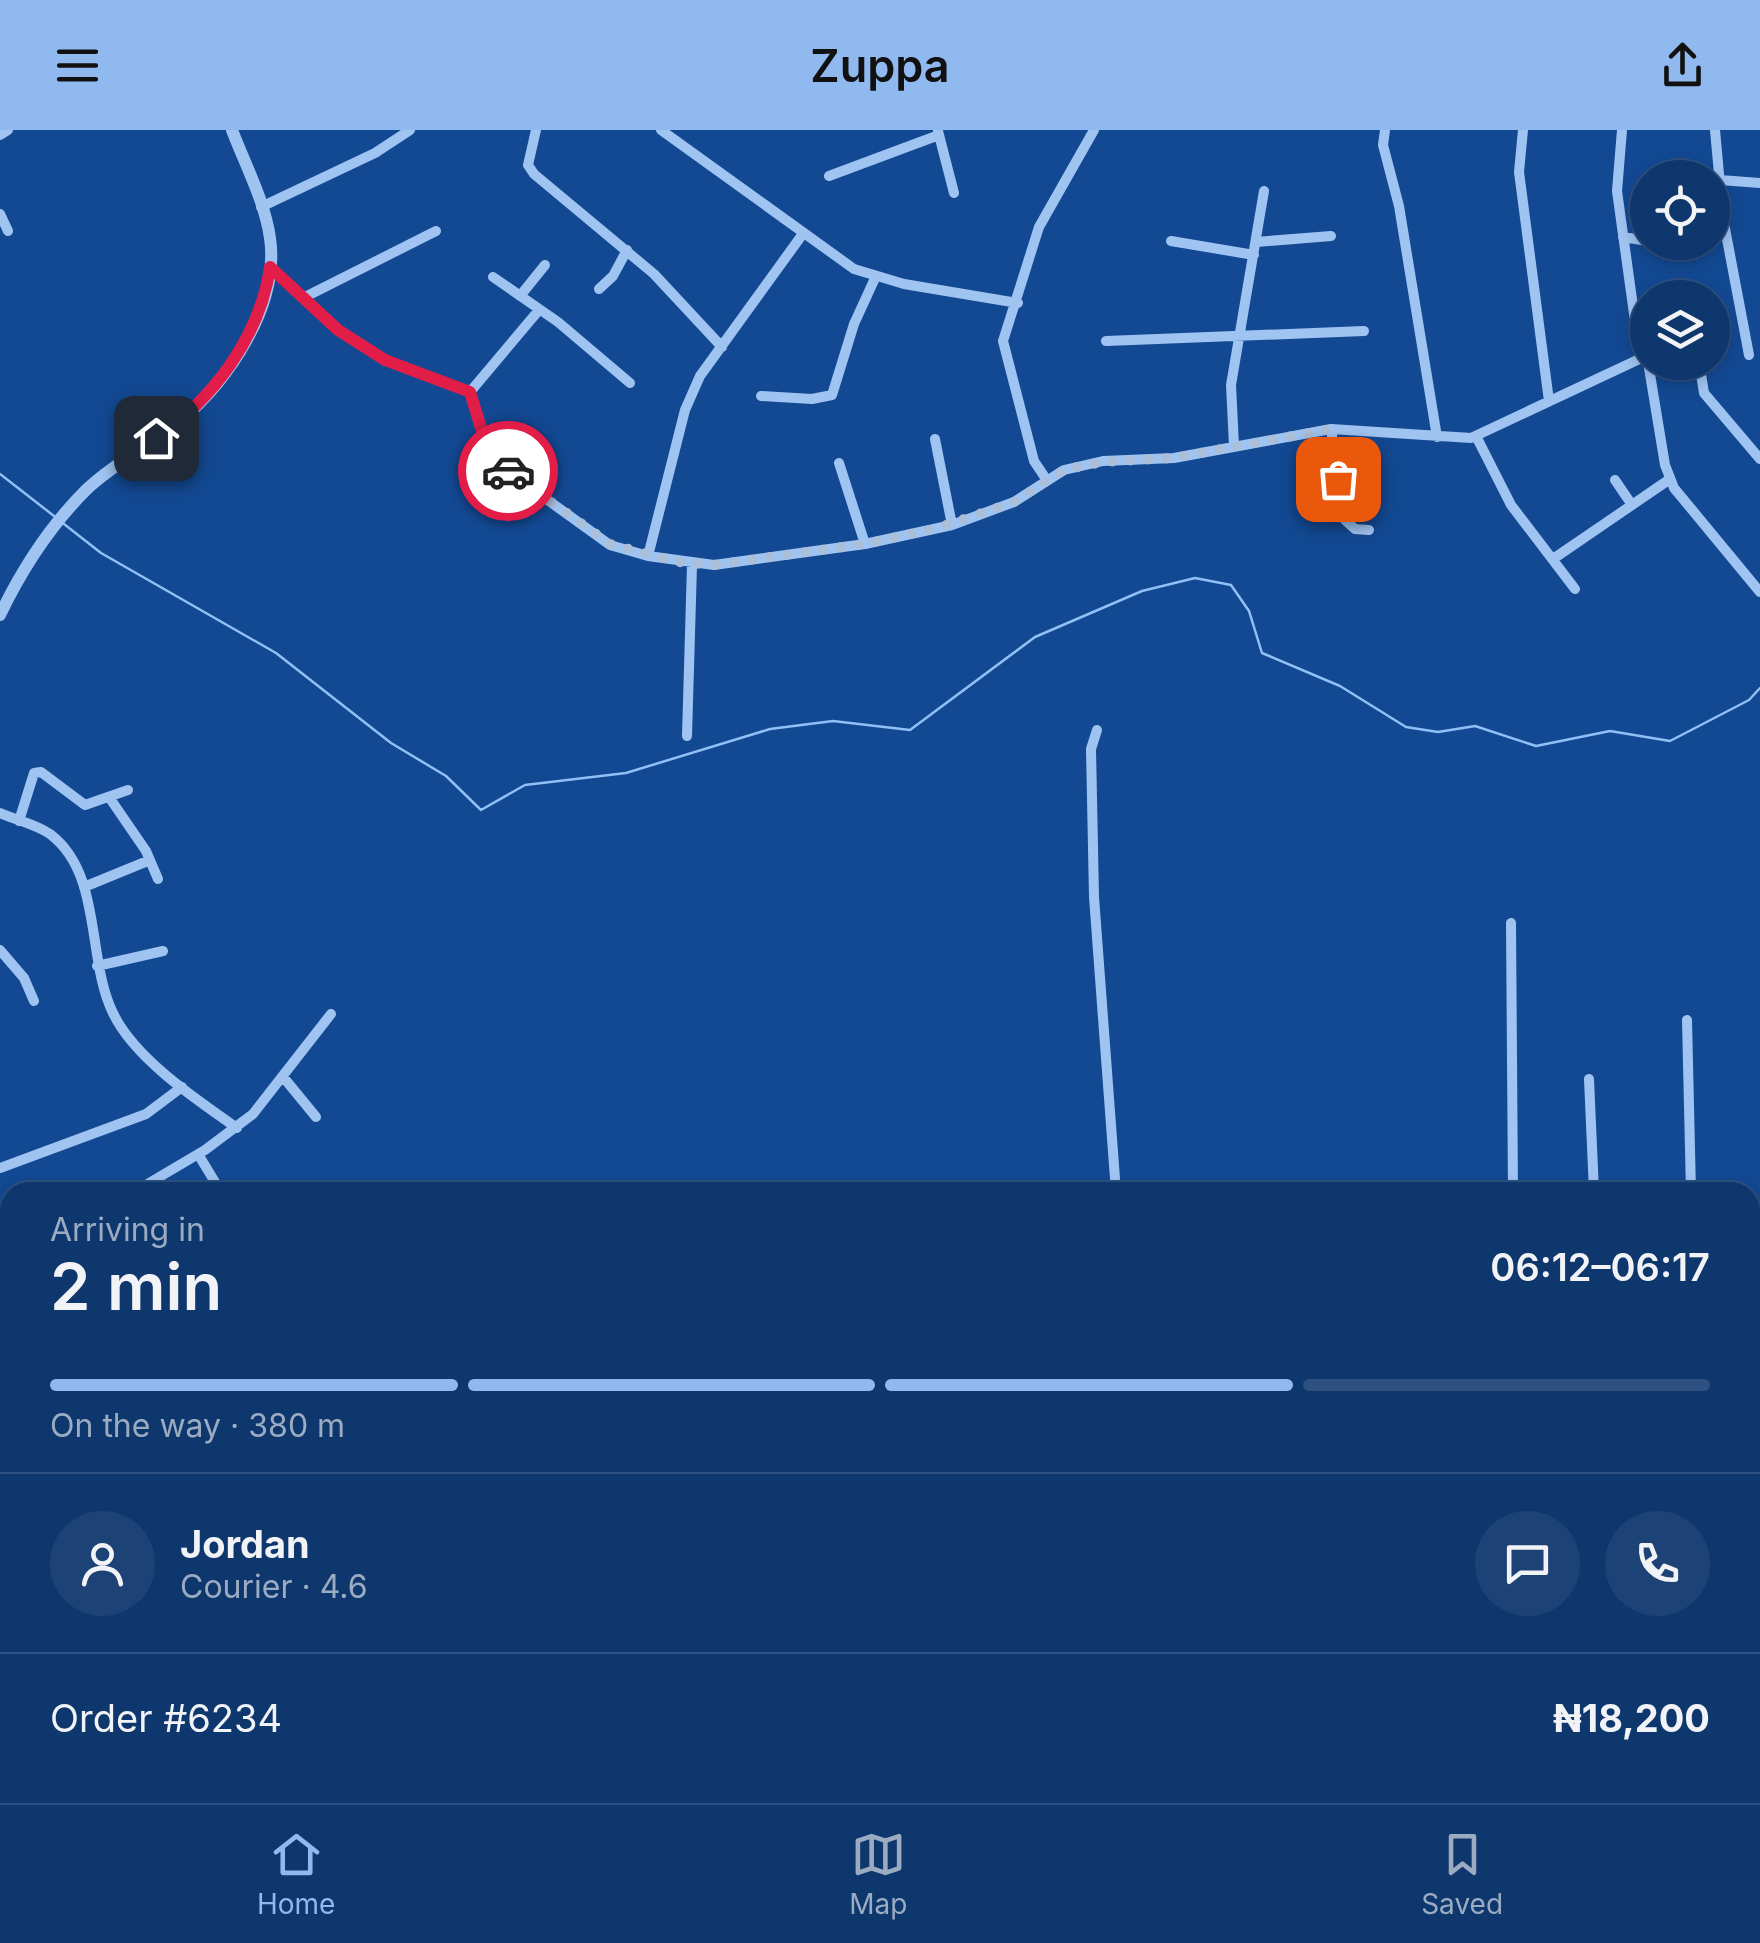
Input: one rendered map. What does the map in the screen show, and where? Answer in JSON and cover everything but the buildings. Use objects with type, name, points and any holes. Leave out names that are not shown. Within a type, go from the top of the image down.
[{"type":"street","points":[[0,135],[8,130]]},
{"type":"street","points":[[0,613],[64,514],[90,486],[179,422],[218,383],[254,321],[270,267],[270,236],[232,130]]},
{"type":"street","points":[[261,207],[375,153],[410,130]]},
{"type":"street","points":[[536,130],[528,165],[534,174],[627,250],[722,347]]},
{"type":"street","points":[[660,130],[854,269],[1018,302]]},
{"type":"street","points":[[1046,479],[1034,461],[1003,340],[1040,228],[1094,130]]},
{"type":"street","points":[[1386,130],[1383,146],[1399,206],[1438,437]]},
{"type":"street","points":[[1523,130],[1518,172],[1549,401]]},
{"type":"street","points":[[1622,130],[1617,192],[1631,280]]},
{"type":"street","points":[[1715,130],[1718,160]]},
{"type":"street","points":[[829,176],[938,132],[954,193]]},
{"type":"street","points":[[1730,181],[1760,183]]},
{"type":"street","points":[[1234,446],[1232,385],[1264,192]]},
{"type":"street","points":[[0,214],[8,231]]},
{"type":"street","points":[[303,298],[436,232]]},
{"type":"street","points":[[648,556],[686,410],[700,376],[802,235]]},
{"type":"street","points":[[1172,241],[1255,249],[1331,236]]},
{"type":"street","points":[[1623,237],[1630,238]]},
{"type":"street","points":[[599,289],[613,276],[627,250]]},
{"type":"street","points":[[1730,259],[1749,355]]},
{"type":"street","points":[[520,296],[545,265]]},
{"type":"street","points":[[270,267],[338,330],[385,360],[470,392]]},
{"type":"street","points":[[761,396],[812,399],[832,395],[854,324],[876,276]]},
{"type":"street","points":[[493,277],[630,383]]},
{"type":"street","points":[[470,392],[539,310]]},
{"type":"street","points":[[1106,341],[1364,332]]},
{"type":"street","points":[[470,392],[484,438],[506,470],[610,544],[692,565],[865,544],[952,525],[1014,502],[1046,479],[1103,462],[1174,458],[1331,429],[1476,436],[1630,364]]},
{"type":"street","points":[[1651,380],[1670,479],[1760,592]]},
{"type":"street","points":[[1702,380],[1704,393],[1760,459]]},
{"type":"street","points":[[1331,429],[1345,520],[1354,529],[1370,530]]},
{"type":"street","points":[[1476,436],[1504,493],[1574,588]]},
{"type":"street","points":[[934,439],[952,525]]},
{"type":"street","points":[[838,463],[865,544]]},
{"type":"street","points":[[1553,559],[1670,479]]},
{"type":"street","points":[[1615,480],[1632,505]]},
{"type":"street","points":[[687,736],[692,565]]},
{"type":"street","points":[[1097,730],[1091,749],[1094,897],[1115,1182]]},
{"type":"street","points":[[19,821],[34,773],[41,772],[84,805],[128,790]]},
{"type":"street","points":[[110,796],[158,879]]},
{"type":"street","points":[[0,813],[54,837],[67,852],[84,887],[96,966],[114,1017],[182,1087],[237,1128]]},
{"type":"street","points":[[84,887],[150,860]]},
{"type":"street","points":[[1511,923],[1513,1182]]},
{"type":"street","points":[[0,950],[24,978],[34,1001]]},
{"type":"street","points":[[96,966],[163,951]]},
{"type":"street","points":[[151,1182],[237,1128],[284,1078],[330,1014]]},
{"type":"street","points":[[1687,1020],[1690,1182]]},
{"type":"street","points":[[284,1078],[316,1117]]},
{"type":"street","points":[[1589,1078],[1594,1182]]},
{"type":"street","points":[[0,1168],[146,1114],[182,1087]]},
{"type":"street","points":[[198,1154],[215,1182]]},
{"type":"waterway","points":[[0,474],[54,516]]},
{"type":"waterway","points":[[64,524],[101,553],[276,653],[391,743],[446,776],[481,810],[525,785],[626,773],[770,729],[833,721],[910,730],[1035,637],[1142,591],[1195,578],[1231,585],[1249,611],[1262,653],[1340,686],[1406,727],[1438,732],[1475,726],[1536,746],[1610,731],[1670,741],[1749,700],[1760,688]]},
{"type":"way so far","points":[[508,471],[610,544],[692,565],[785,557],[952,525],[1014,502],[1064,470],[1103,462],[1174,458],[1284,435],[1331,429],[1338,479]]},
{"type":"route","points":[[156,438],[179,422],[218,383],[254,321],[265,295],[270,267],[338,330],[385,360],[470,392],[484,438],[508,471]]}]
